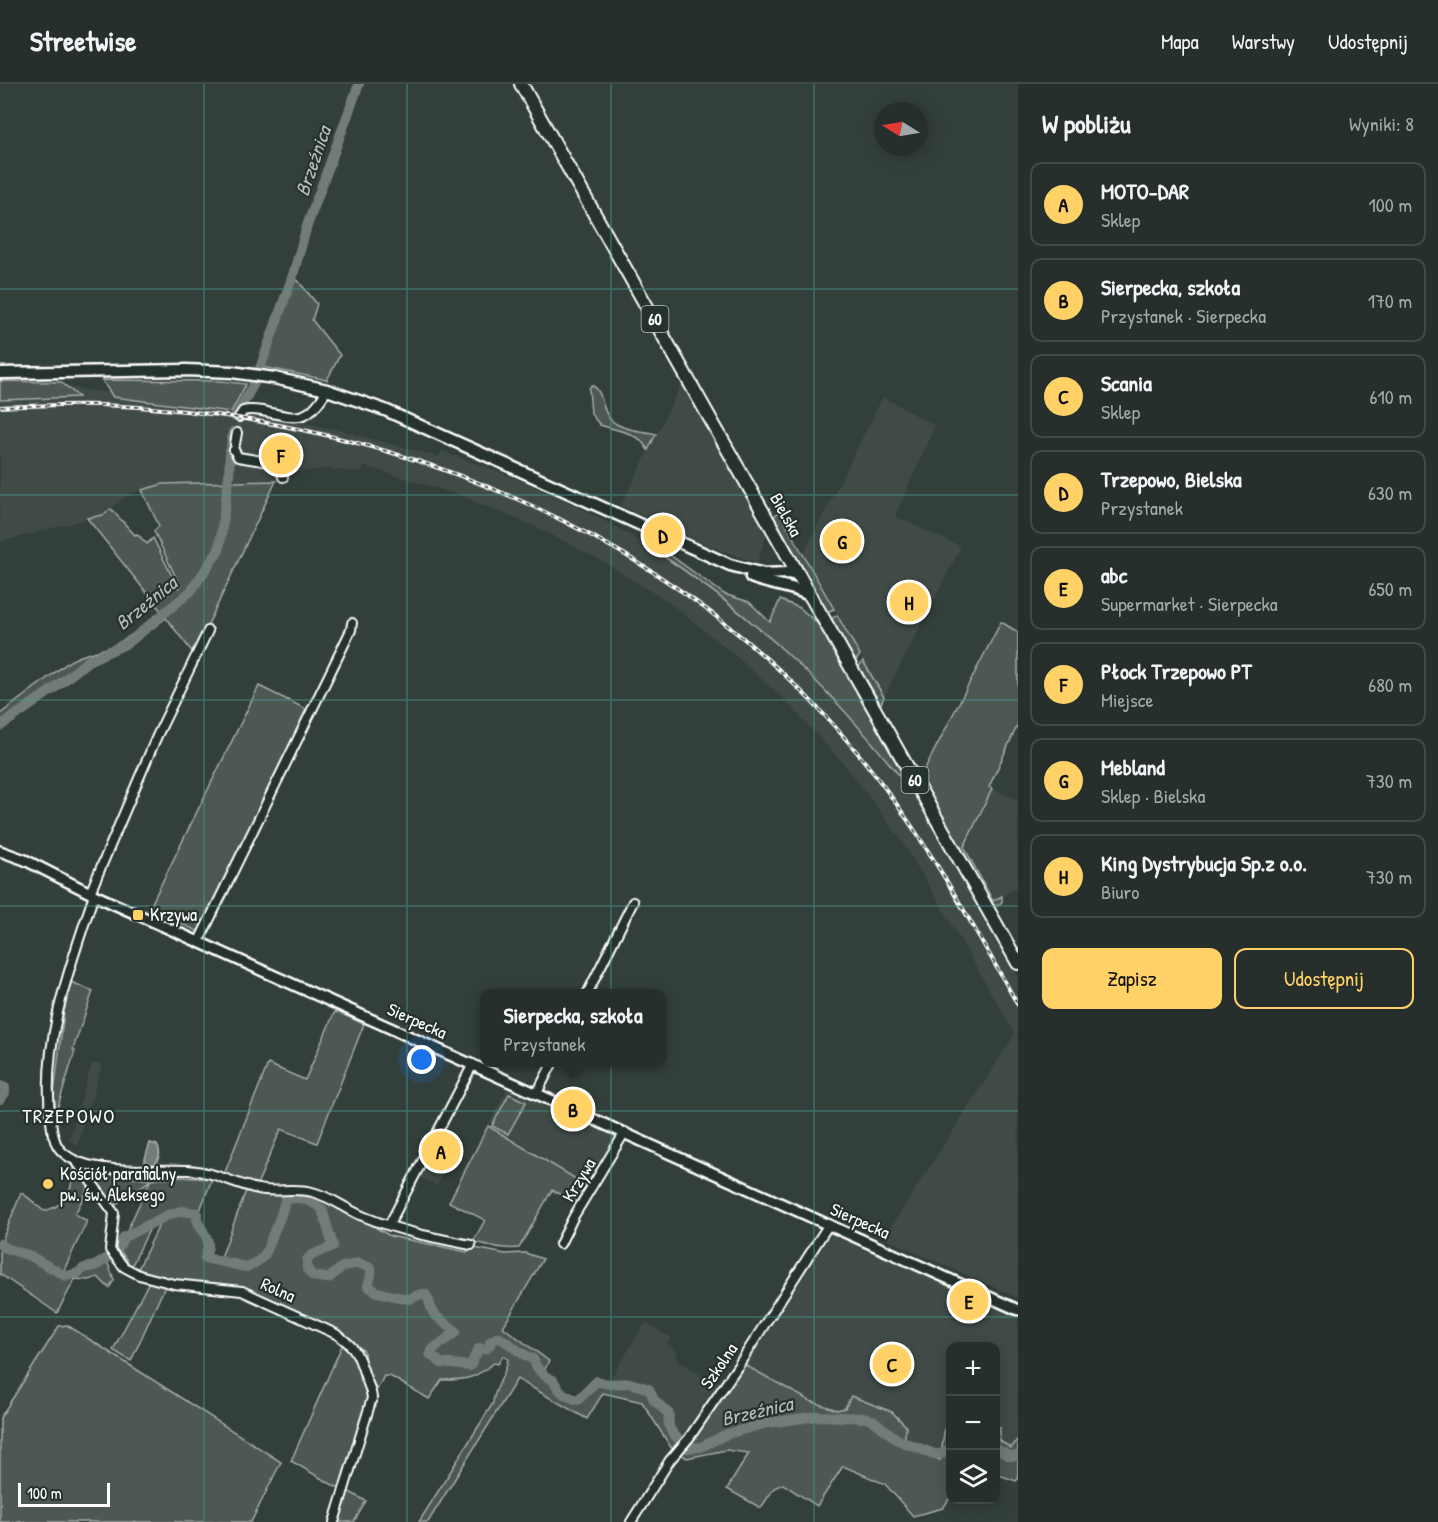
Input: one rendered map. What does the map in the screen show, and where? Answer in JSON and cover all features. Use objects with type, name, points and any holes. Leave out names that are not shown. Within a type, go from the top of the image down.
[{"type":"main road","name":"Bielska","points":[[521,84],[788,555],[797,580],[812,597],[1018,963]]},
{"type":"main road","points":[[0,373],[186,370],[247,374],[327,390],[385,410],[730,565],[758,580],[776,585],[797,580]]},
{"type":"main road","points":[[779,574],[786,564],[788,555]]},
{"type":"main road","points":[[730,565],[765,574],[779,574],[797,580]]},
{"type":"street","points":[[239,417],[243,411],[251,409],[286,416],[304,416],[316,408],[327,390]]},
{"type":"street","points":[[237,433],[234,447],[238,457],[274,463],[281,468],[283,477]]},
{"type":"street","points":[[199,941],[351,630],[352,623]]},
{"type":"street","points":[[208,631],[157,736],[92,894],[65,982],[57,1016],[49,1075],[48,1102],[54,1137],[60,1149],[71,1160],[123,1171],[189,1170],[225,1177],[257,1189],[309,1191],[334,1200],[351,1211],[389,1225],[429,1237],[471,1245]]},
{"type":"street","name":"Sierpecka","points":[[0,851],[1018,1310]]},
{"type":"street","points":[[589,989],[633,902]]},
{"type":"street","points":[[389,1225],[473,1064]]},
{"type":"street","points":[[537,1093],[550,1067]]},
{"type":"street","name":"Krzywa","points":[[560,1244],[574,1216],[625,1132]]},
{"type":"street","name":"Rolna","points":[[76,1161],[114,1213],[113,1254],[124,1268],[139,1275],[174,1284],[234,1289],[252,1295],[336,1334],[357,1352],[371,1387],[372,1398],[334,1522]]},
{"type":"street","name":"Szkolna","points":[[631,1522],[670,1460],[689,1438],[738,1366],[829,1224]]},
{"type":"shaded area","points":[[295,277],[317,304],[312,320],[340,355],[327,380],[263,367]]},
{"type":"shaded area","points":[[102,380],[220,381],[246,384],[231,412],[113,397]]},
{"type":"shaded area","points":[[0,381],[61,382],[79,397],[0,400]]},
{"type":"shaded area","points":[[28,382],[215,407],[290,420],[343,431],[439,457],[442,451],[512,477],[564,500],[653,549],[729,603],[817,680],[867,735],[917,799],[1018,977],[1018,1298],[884,1238],[1015,1034],[899,837],[849,770],[783,698],[724,646],[667,601],[602,561],[534,526],[457,494],[364,466],[362,472],[322,469],[292,473],[288,481],[163,484],[126,496],[103,515],[0,542],[0,383]]},
{"type":"shaded area","points":[[682,383],[767,533],[757,563],[706,545],[621,506]]},
{"type":"shaded area","points":[[592,385],[599,392],[607,415],[614,423],[656,434],[648,450],[641,440],[628,433],[600,425],[591,414],[589,388]]},
{"type":"shaded area","points":[[883,397],[935,426],[895,516],[961,547],[884,697],[803,555]]},
{"type":"shaded area","points":[[276,481],[194,654],[166,618],[135,642],[88,665],[35,707],[0,731],[0,714],[70,661],[121,641],[161,611],[87,518],[103,515],[111,509],[135,535],[137,534],[147,544],[153,538],[178,588],[180,586],[154,531],[159,526],[142,490],[163,484]]},
{"type":"shaded area","points":[[779,512],[834,609],[826,612],[772,518]]},
{"type":"shaded area","points":[[656,542],[672,549],[670,555],[724,594],[749,602],[770,622],[780,600],[800,608],[818,624],[917,799],[859,727],[796,662],[728,603],[653,549]]},
{"type":"shaded area","points":[[837,615],[860,655],[855,662],[830,620]]},
{"type":"shaded area","points":[[1001,622],[1018,632],[1018,724],[989,787],[992,789],[964,847],[993,901],[1002,896],[1002,902],[997,906],[989,903],[919,780]]},
{"type":"shaded area","points":[[863,661],[884,697],[879,708],[856,670]]},
{"type":"shaded area","points":[[259,686],[308,710],[199,932],[149,909]]},
{"type":"shaded area","points":[[992,789],[1018,800],[1018,886],[994,901],[964,847]]},
{"type":"shaded area","points":[[71,982],[93,991],[73,1049],[75,1051],[56,1113],[54,1094],[64,1011]]},
{"type":"shaded area","points":[[335,1011],[364,1024],[317,1143],[281,1129],[256,1187],[237,1180],[225,1172],[268,1064],[305,1080]]},
{"type":"shaded area","points":[[92,1063],[102,1065],[77,1146],[69,1139]]},
{"type":"shaded area","points":[[507,1089],[618,1137],[587,1186],[488,1126]]},
{"type":"shaded area","points":[[509,1094],[526,1102],[508,1134],[492,1126]]},
{"type":"shaded area","points":[[488,1126],[586,1185],[576,1203],[552,1190],[519,1248],[501,1248],[473,1242],[485,1220],[449,1202]]},
{"type":"shaded area","points":[[442,1134],[458,1144],[437,1185],[421,1178]]},
{"type":"shaded area","points":[[150,1143],[157,1145],[159,1150],[159,1158],[154,1165],[144,1162]]},
{"type":"shaded area","points":[[71,1165],[90,1185],[75,1214],[87,1221],[63,1272],[33,1254],[1,1243],[21,1193],[44,1211],[58,1205],[64,1200],[70,1188]]},
{"type":"shaded area","points":[[86,1172],[150,1180],[180,1177],[212,1179],[199,1213],[180,1211],[170,1213],[125,1235],[150,1181],[123,1197],[115,1206]]},
{"type":"shaded area","points":[[247,1188],[297,1192],[328,1199],[390,1236],[467,1252],[470,1247],[505,1254],[525,1253],[543,1259],[503,1327],[549,1361],[543,1373],[534,1358],[523,1354],[513,1342],[498,1335],[489,1341],[488,1345],[478,1347],[469,1366],[439,1361],[432,1353],[458,1330],[434,1311],[431,1297],[422,1293],[408,1298],[377,1291],[369,1285],[372,1275],[371,1266],[364,1264],[348,1264],[328,1277],[315,1274],[309,1266],[310,1259],[335,1246],[323,1207],[309,1198],[299,1196],[283,1199],[270,1243],[260,1257],[242,1264],[220,1260]]},
{"type":"shaded area","points":[[295,1198],[309,1202],[322,1210],[332,1246],[313,1253],[306,1260],[306,1269],[312,1277],[331,1278],[342,1268],[358,1264],[370,1269],[367,1286],[377,1293],[407,1301],[425,1295],[435,1317],[455,1332],[430,1352],[429,1356],[449,1365],[471,1368],[480,1350],[487,1350],[498,1338],[532,1360],[538,1370],[552,1381],[568,1399],[579,1401],[580,1398],[586,1397],[595,1384],[642,1388],[647,1390],[656,1405],[668,1415],[665,1421],[669,1435],[679,1444],[672,1449],[642,1402],[603,1393],[587,1419],[517,1379],[428,1522],[419,1522],[493,1403],[508,1359],[503,1356],[498,1364],[494,1363],[470,1378],[442,1380],[429,1399],[390,1376],[384,1376],[377,1390],[365,1368],[364,1351],[345,1337],[235,1287],[168,1280],[137,1271],[162,1219],[181,1212],[196,1215],[197,1223],[207,1243],[204,1258],[219,1264],[246,1268],[255,1265],[264,1258],[272,1245],[287,1201]]},
{"type":"shaded area","points":[[151,1226],[131,1267],[120,1250],[124,1239]]},
{"type":"shaded area","points":[[830,1233],[1018,1318],[1018,1439],[1012,1448],[1000,1441],[1000,1342],[946,1342],[946,1427],[940,1460],[918,1449],[904,1448],[845,1408],[837,1410],[810,1401],[745,1365]]},
{"type":"shaded area","points":[[0,1247],[38,1262],[64,1278],[74,1277],[82,1271],[107,1261],[114,1280],[109,1288],[98,1277],[88,1280],[75,1279],[57,1313],[0,1274]]},
{"type":"shaded area","points":[[150,1280],[166,1284],[131,1361],[113,1350]]},
{"type":"shaded area","points":[[646,1322],[671,1338],[667,1344],[678,1352],[675,1358],[721,1385],[682,1437],[677,1435],[671,1425],[671,1414],[650,1388],[637,1383],[609,1381]]},
{"type":"shaded area","points":[[67,1325],[281,1462],[251,1522],[0,1522],[0,1418],[59,1326]]},
{"type":"shaded area","points":[[344,1341],[351,1347],[366,1381],[369,1403],[341,1486],[336,1487],[291,1461]]},
{"type":"shaded area","points":[[743,1364],[810,1401],[837,1410],[845,1408],[851,1396],[892,1412],[906,1426],[904,1448],[918,1449],[940,1460],[946,1427],[946,1504],[943,1508],[913,1516],[885,1484],[843,1466],[817,1506],[783,1484],[774,1488],[761,1508],[727,1489],[749,1453],[726,1450],[687,1458],[679,1453],[714,1410]]},
{"type":"shaded area","points":[[1018,1439],[1018,1479],[1016,1481],[1000,1475],[1000,1441],[1011,1448]]},
{"type":"shaded area","points":[[346,1490],[366,1501],[354,1522],[339,1522],[337,1518]]},
{"type":"waterway","name":"Brzeźnica","points":[[235,417],[256,380],[293,275],[307,226],[359,84]]},
{"type":"waterway","name":"Brzeźnica","points":[[231,445],[233,432]]},
{"type":"waterway","name":"Brzeźnica","points":[[0,726],[52,690],[88,661],[128,643],[191,591],[219,550],[230,451]]},
{"type":"waterway","points":[[776,520],[827,611]]},
{"type":"waterway","points":[[832,620],[855,660]]},
{"type":"waterway","points":[[860,669],[880,703]]},
{"type":"waterway","name":"Brzeźnica","points":[[0,1086],[5,1088],[5,1093],[0,1099]]},
{"type":"waterway","name":"Brzeźnica","points":[[0,1244],[30,1256],[66,1276],[95,1266],[115,1253],[124,1237],[181,1211],[197,1213],[198,1221],[208,1242],[205,1258],[246,1267],[260,1260],[267,1251],[285,1200],[300,1198],[322,1209],[333,1246],[312,1255],[307,1260],[307,1269],[313,1276],[329,1278],[342,1267],[358,1263],[371,1268],[368,1286],[377,1292],[407,1299],[425,1294],[435,1315],[456,1332],[433,1349],[430,1354],[441,1363],[470,1366],[479,1348],[486,1349],[490,1342],[498,1337],[533,1359],[538,1369],[553,1380],[563,1393],[578,1400],[597,1381],[609,1384],[630,1383],[649,1389],[654,1400],[669,1414],[670,1430],[687,1448],[701,1447],[727,1434],[767,1423],[818,1416],[866,1418],[874,1421],[898,1440],[934,1454],[942,1454],[947,1450]]},
{"type":"waterway","name":"Brzeźnica","points":[[998,1450],[1010,1456],[1018,1456]]},
{"type":"tunnel","points":[[237,433],[239,417]]},
{"type":"railway","points":[[0,407],[101,405],[207,414],[311,432],[413,459],[512,497],[607,544],[695,601],[777,668],[851,745],[920,838],[1018,1005]]},
{"type":"place","name":"Płock Trzepowo PT","points":[[281,455]]},
{"type":"place","name":"Trzepowo, Bielska","points":[[663,535]]},
{"type":"place","name":"Mebland","points":[[842,541]]},
{"type":"place","name":"King Dystrybucja Sp.z o.o.","points":[[909,602]]},
{"type":"place","name":"Krzywa","points":[[138,915]]},
{"type":"place","name":"Sierpecka, szkoła","points":[[573,1109]]},
{"type":"place","name":"MOTO-DAR","points":[[441,1151]]},
{"type":"place","name":"Kościół parafialny pw. św. Aleksego","points":[[48,1184]]},
{"type":"place","name":"abc","points":[[969,1301]]},
{"type":"place","name":"Scania","points":[[892,1364]]},
{"type":"district","name":"TRZEPOWO","points":[[69,1116]]}]
